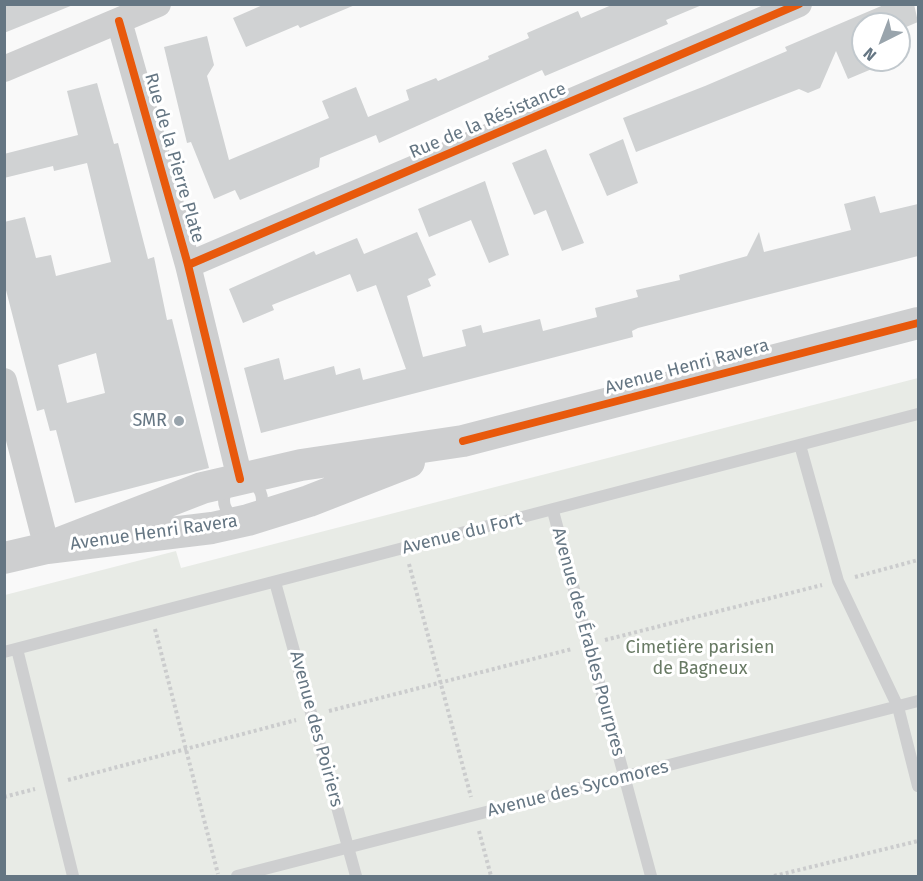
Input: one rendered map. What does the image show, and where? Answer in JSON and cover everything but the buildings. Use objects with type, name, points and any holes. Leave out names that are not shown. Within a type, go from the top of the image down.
[{"type":"street","points":[[4,69],[158,4]]},
{"type":"street","name":"Rue de la Résistance","points":[[188,265],[798,4]]},
{"type":"street","name":"Rue de la Pierre Plate","points":[[119,21],[188,265],[240,479]]},
{"type":"street","name":"Avenue Henri Ravera","points":[[47,548],[192,492],[240,479],[301,465],[463,441],[918,323]]},
{"type":"street","points":[[4,381],[47,548]]},
{"type":"street","name":"Avenue Henri Ravera","points":[[4,558],[47,548],[212,528],[248,520],[309,501],[463,441]]},
{"type":"lane","name":"Avenue du Fort","points":[[11,651],[918,414]]},
{"type":"lane","points":[[800,445],[838,581],[898,707],[918,786]]},
{"type":"lane","points":[[240,479],[254,485],[261,497],[259,511],[248,520],[232,516],[224,504],[228,489],[240,479]]},
{"type":"lane","name":"Avenue des Érables Pourpres","points":[[553,511],[651,876]]},
{"type":"lane","name":"Avenue des Poiriers","points":[[275,582],[356,876]]},
{"type":"lane","points":[[11,651],[50,785],[73,876]]},
{"type":"lane","name":"Avenue des Sycomores","points":[[237,876],[918,702]]},
{"type":"path","points":[[405,548],[491,876]]},
{"type":"path","points":[[4,797],[185,748],[918,560]]},
{"type":"path","points":[[151,614],[219,876]]},
{"type":"path","points":[[774,876],[918,841]]},
{"type":"green space","name":"Cimetière parisien de Bagneux","points":[[918,378],[918,876],[5,876],[5,595],[176,551],[181,568]]},
{"type":"cycle path","points":[[188,265],[799,4]]},
{"type":"cycle path","points":[[119,21],[188,265],[240,479]]},
{"type":"cycle path","points":[[463,441],[918,323]]},
{"type":"place","name":"SMR","points":[[179,421]]}]
